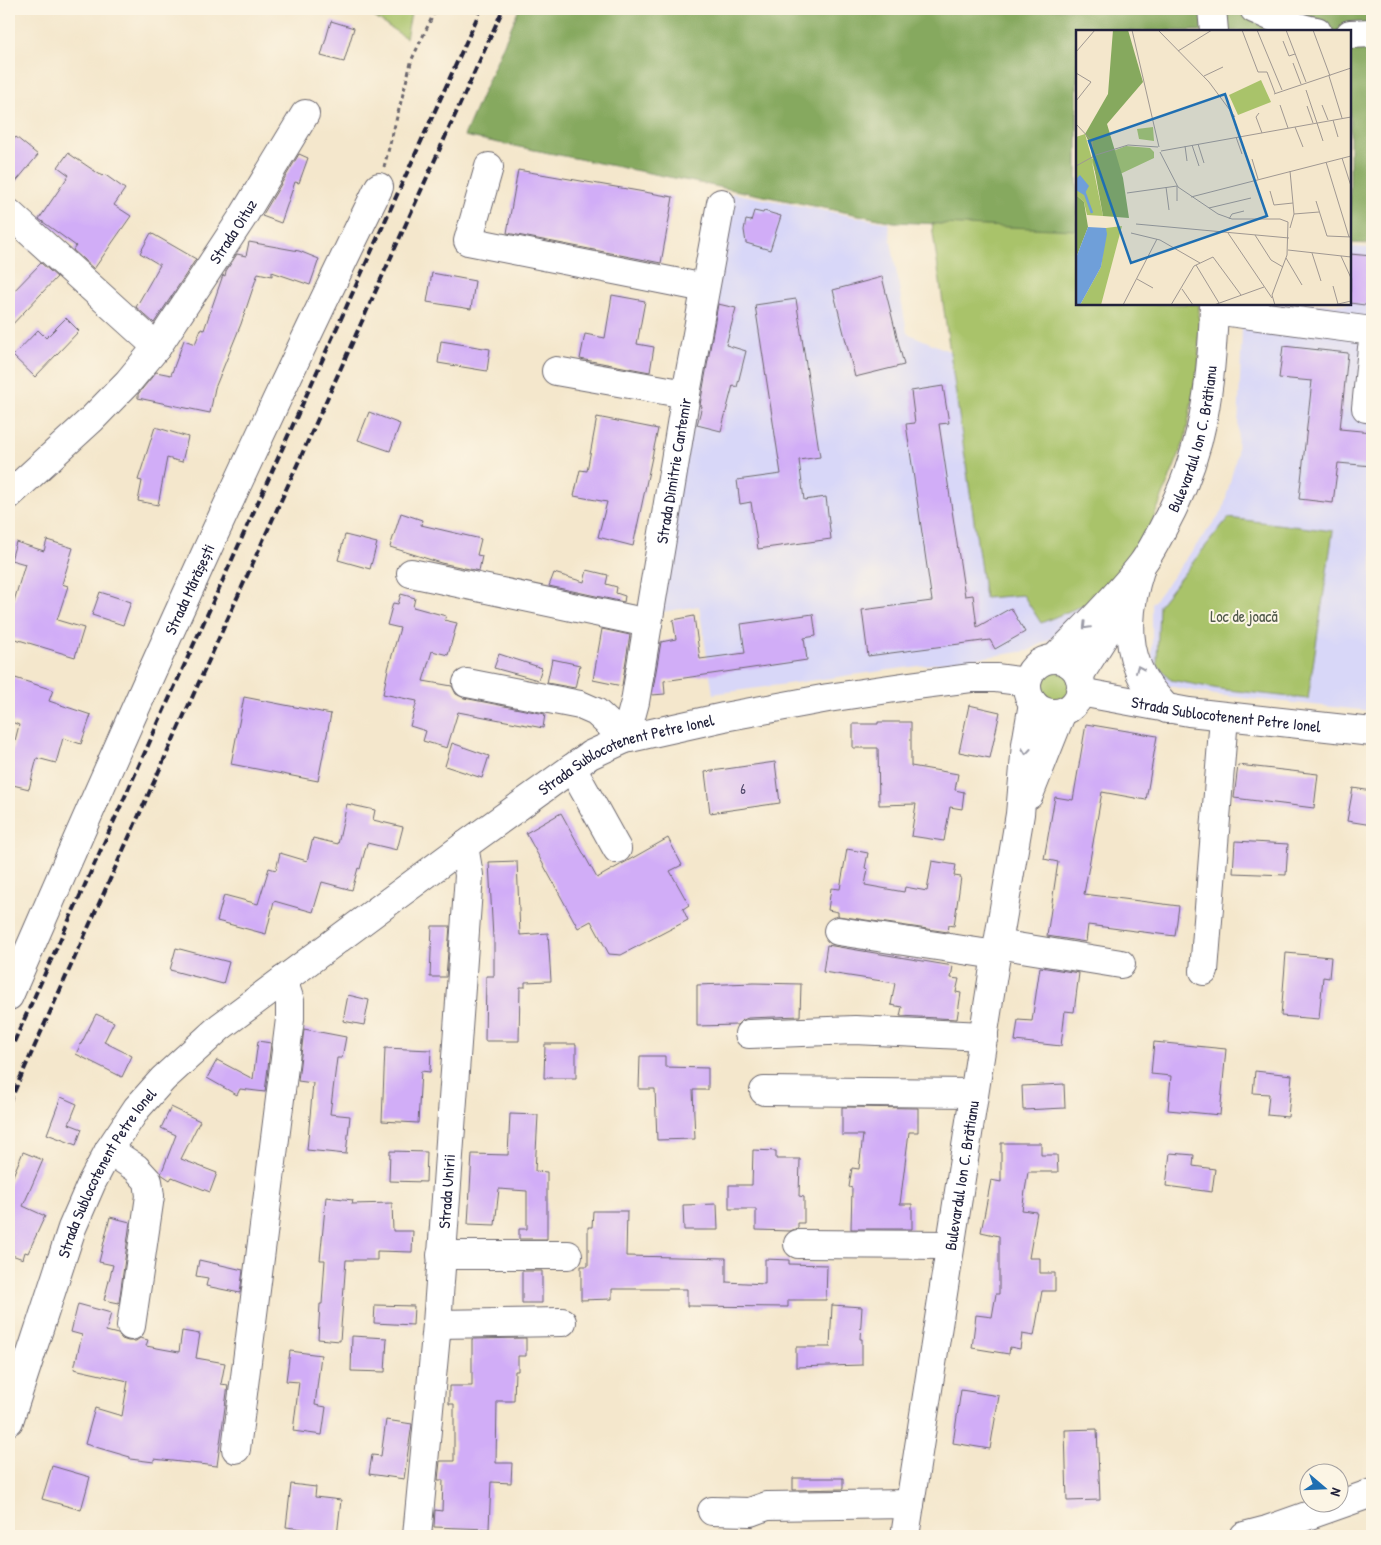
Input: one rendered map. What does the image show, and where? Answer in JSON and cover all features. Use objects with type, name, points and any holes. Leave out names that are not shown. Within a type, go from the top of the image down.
[{"type":"street","points":[[1212,9],[1214,30]]},
{"type":"street","points":[[1254,9],[1280,21],[1308,30]]},
{"type":"street","points":[[1351,34],[1372,33]]},
{"type":"street","name":"Strada Oituz","points":[[9,495],[91,420],[128,382],[157,347],[242,218],[305,114]]},
{"type":"street","points":[[489,168],[468,241],[705,288]]},
{"type":"street","name":"Strada Mărășești","points":[[9,996],[247,461],[379,187]]},
{"type":"street","name":"Strada Dimitrie Cantemir","points":[[625,739],[635,702],[686,394],[721,203]]},
{"type":"street","points":[[9,213],[157,347]]},
{"type":"street","points":[[1214,307],[1372,331]]},
{"type":"street","name":"Bulevardul Ion C. Brătianu","points":[[1080,684],[1119,613],[1142,564],[1171,514],[1194,458],[1203,423],[1209,386],[1214,307]]},
{"type":"street","points":[[1372,348],[1366,408],[1372,409]]},
{"type":"street","points":[[556,371],[686,394]]},
{"type":"street","points":[[1142,564],[1131,608],[1132,651],[1138,669],[1150,690],[1167,709]]},
{"type":"street","name":"Bulevardul Ion C. Brătianu","points":[[1054,659],[1108,603],[1142,564]]},
{"type":"street","points":[[411,573],[648,622]]},
{"type":"street","points":[[1054,659],[1062,660],[1069,664],[1080,684],[1076,700],[1070,707],[1062,712],[1046,712],[1030,693],[1029,674],[1040,663],[1054,659]]},
{"type":"street","name":"Strada Sublocotenent Petre Ionel","points":[[9,1421],[72,1228],[92,1182],[109,1150],[137,1108],[163,1079],[220,1028],[464,846],[590,755],[625,739],[724,717],[828,698],[909,686],[971,678],[996,678],[1030,693]]},
{"type":"street","points":[[467,682],[580,705],[596,712],[625,739]]},
{"type":"street","name":"Strada Sublocotenent Petre Ionel","points":[[1080,684],[1167,709],[1224,717],[1372,732]]},
{"type":"street","name":"Bulevardul Ion C. Brătianu","points":[[905,1536],[974,1093],[1020,814],[1030,693]]},
{"type":"street","name":"Bulevardul Ion C. Brătianu","points":[[1020,814],[1036,780],[1062,712]]},
{"type":"street","points":[[1204,971],[1224,717]]},
{"type":"street","points":[[572,768],[617,848]]},
{"type":"street","name":"Strada Unirii","points":[[417,1536],[436,1324],[469,875],[464,846]]},
{"type":"street","points":[[838,931],[1121,964]]},
{"type":"street","points":[[236,1448],[290,1019],[290,1002],[283,980]]},
{"type":"street","points":[[749,1034],[855,1030],[984,1036]]},
{"type":"street","points":[[764,1091],[974,1093]]},
{"type":"street","points":[[109,1150],[136,1168],[148,1181],[150,1196],[131,1326]]},
{"type":"street","points":[[798,1244],[950,1245]]},
{"type":"street","points":[[441,1255],[568,1255]]},
{"type":"street","points":[[436,1324],[562,1322]]},
{"type":"street","points":[[1244,1536],[1267,1530],[1372,1493]]},
{"type":"street","points":[[712,1511],[750,1512],[767,1506],[910,1504]]},
{"type":"path","points":[[379,187],[412,59],[436,9]]},
{"type":"shaded area","points":[[732,193],[888,223],[907,333],[1177,449],[1120,561],[1083,612],[1052,638],[1028,651],[713,694],[699,606],[655,613],[709,292]]},
{"type":"shaded area","points":[[1351,247],[1372,248],[1372,711],[1216,695],[1169,686],[1152,668],[1152,604],[1223,510],[1237,454],[1243,305],[1351,305]]},
{"type":"green space","points":[[362,9],[412,9],[406,38]]},
{"type":"green space","points":[[519,9],[1372,9],[1372,244],[1351,243],[1351,30],[1076,30],[1076,230],[894,222],[464,136]]},
{"type":"green space","points":[[916,9],[1076,31],[1076,305],[1199,305],[1199,364],[1185,440],[1151,525],[1100,598],[1041,623],[1023,595],[985,598],[933,233]]},
{"type":"green space","name":"Loc de joacă","points":[[1228,518],[1333,531],[1308,699],[1219,689],[1171,680],[1157,664],[1159,605]]},
{"type":"green space","points":[[1054,668],[1061,669],[1067,673],[1071,679],[1071,693],[1067,699],[1061,703],[1054,704],[1047,703],[1041,699],[1037,693],[1036,686],[1037,679],[1041,673],[1047,669]]},
{"type":"building","points":[[331,21],[354,28],[344,62],[321,56]]},
{"type":"building","points":[[16,137],[38,155],[9,190],[9,145]]},
{"type":"building","points":[[68,153],[125,189],[114,205],[131,216],[94,269],[73,250],[76,246],[39,219],[69,175],[58,167]]},
{"type":"building","points":[[299,154],[308,158],[299,183],[295,182],[281,223],[262,216]]},
{"type":"building","points":[[518,170],[673,197],[661,263],[507,233]]},
{"type":"building","points":[[754,211],[763,213],[764,211],[781,216],[770,250],[746,243],[744,230],[746,220],[751,221]]},
{"type":"building","points":[[151,233],[196,259],[154,323],[136,307],[160,265],[140,253]]},
{"type":"building","points":[[249,242],[299,251],[319,259],[310,285],[272,272],[272,276],[258,273],[241,324],[215,388],[210,413],[138,398],[138,394],[156,372],[171,375],[184,340],[195,344],[201,329],[204,330],[223,275],[225,276],[226,271],[237,254],[246,256]]},
{"type":"building","points":[[1351,254],[1372,256],[1372,306],[1351,303]]},
{"type":"building","points":[[41,263],[57,277],[9,328],[9,296]]},
{"type":"building","points":[[432,273],[475,281],[471,309],[427,302]]},
{"type":"building","points":[[882,277],[904,365],[855,377],[833,290]]},
{"type":"building","points":[[612,295],[645,301],[637,344],[654,347],[650,372],[580,359],[585,334],[605,338]]},
{"type":"building","points":[[796,299],[820,457],[799,460],[804,500],[826,497],[831,539],[758,549],[751,502],[740,504],[737,480],[781,474],[755,305]]},
{"type":"building","points":[[718,304],[736,308],[726,345],[746,351],[737,387],[733,385],[721,431],[697,425],[702,406],[700,405]]},
{"type":"building","points":[[66,318],[79,331],[35,377],[13,356],[38,330],[46,338]]},
{"type":"building","points":[[441,341],[490,349],[487,371],[438,363]]},
{"type":"building","points":[[1283,346],[1348,353],[1340,429],[1372,432],[1372,466],[1338,463],[1333,503],[1299,499],[1312,381],[1279,378]]},
{"type":"building","points":[[943,386],[949,423],[939,424],[965,596],[973,595],[977,627],[1011,608],[1025,632],[995,649],[990,640],[868,656],[862,610],[932,601],[906,424],[915,423],[911,391]]},
{"type":"building","points":[[369,412],[400,424],[390,451],[358,440]]},
{"type":"building","points":[[597,417],[658,429],[633,546],[598,537],[607,502],[574,496],[580,470],[587,471]]},
{"type":"building","points":[[155,427],[188,437],[182,462],[167,458],[158,505],[138,501],[142,481],[138,480]]},
{"type":"building","points":[[401,513],[422,520],[421,525],[481,539],[477,555],[482,556],[479,571],[441,563],[390,547]]},
{"type":"building","points":[[345,535],[377,543],[370,569],[338,560]]},
{"type":"building","points":[[47,540],[73,548],[62,584],[68,586],[57,620],[84,628],[75,657],[9,637],[9,618],[25,564],[11,560],[16,542],[44,551]]},
{"type":"building","points":[[587,570],[608,575],[606,584],[617,587],[616,593],[625,596],[624,602],[549,586],[554,573],[584,582]]},
{"type":"building","points":[[100,592],[131,602],[123,625],[92,615]]},
{"type":"building","points":[[401,594],[415,598],[413,607],[446,616],[444,620],[457,623],[448,655],[432,651],[423,681],[452,686],[456,694],[464,698],[545,714],[543,728],[458,712],[447,748],[423,741],[426,731],[410,726],[417,701],[383,694],[400,628],[387,625],[393,603],[398,604]]},
{"type":"building","points":[[813,614],[816,636],[804,638],[807,660],[664,681],[665,694],[652,695],[661,642],[676,639],[673,620],[694,616],[700,659],[745,653],[741,624]]},
{"type":"building","points":[[602,629],[630,635],[622,686],[593,680]]},
{"type":"building","points":[[499,654],[542,668],[538,680],[494,668]]},
{"type":"building","points":[[552,659],[580,665],[575,688],[547,683]]},
{"type":"building","points":[[9,676],[53,690],[49,701],[91,715],[81,744],[63,738],[56,763],[37,758],[29,789],[9,784],[9,764],[19,725],[9,721]]},
{"type":"building","points":[[244,697],[331,714],[318,781],[231,764]]},
{"type":"building","points":[[969,705],[1000,712],[990,758],[959,752]]},
{"type":"building","points":[[878,722],[911,722],[911,766],[958,774],[955,790],[964,792],[962,809],[950,807],[944,841],[911,836],[916,804],[879,805],[878,748],[853,748],[853,724],[878,724]]},
{"type":"building","points":[[1086,724],[1157,736],[1146,800],[1102,792],[1084,894],[1179,906],[1175,936],[1088,925],[1086,942],[1047,936],[1058,862],[1044,859],[1055,797],[1073,800]]},
{"type":"building","points":[[452,743],[489,756],[482,778],[445,766]]},
{"type":"building","points":[[775,762],[780,803],[710,813],[705,772]]},
{"type":"building","points":[[1238,765],[1318,774],[1314,808],[1234,798]]},
{"type":"building","points":[[1353,788],[1372,791],[1372,825],[1347,821]]},
{"type":"building","points":[[347,804],[375,810],[373,820],[403,827],[397,850],[367,843],[352,890],[322,882],[313,912],[274,901],[266,934],[217,921],[224,895],[258,904],[269,868],[276,870],[280,853],[307,861],[313,838],[338,844]]},
{"type":"building","points":[[561,813],[597,878],[668,838],[682,865],[670,871],[689,905],[683,909],[688,920],[621,955],[609,954],[591,921],[578,928],[526,833]]},
{"type":"building","points":[[1235,841],[1288,844],[1286,875],[1233,873]]},
{"type":"building","points":[[847,849],[868,853],[865,868],[868,869],[865,885],[904,892],[905,887],[927,891],[932,861],[956,865],[954,876],[961,877],[954,926],[949,925],[948,932],[838,916],[838,912],[828,910],[831,888],[840,889]]},
{"type":"building","points":[[517,861],[520,935],[548,933],[551,981],[525,982],[525,987],[520,987],[519,1041],[485,1041],[486,976],[494,976],[494,937],[489,862]]},
{"type":"building","points":[[432,926],[450,926],[446,977],[430,977]]},
{"type":"building","points":[[827,945],[953,966],[951,978],[959,979],[956,992],[961,993],[957,1019],[900,1016],[902,1007],[891,1005],[895,983],[823,972]]},
{"type":"building","points":[[176,948],[229,962],[223,984],[170,970]]},
{"type":"building","points":[[1286,953],[1331,957],[1329,978],[1323,977],[1319,1019],[1281,1016]]},
{"type":"building","points":[[1040,967],[1079,973],[1074,1012],[1065,1011],[1061,1046],[1015,1041],[1018,1020],[1032,1021]]},
{"type":"building","points":[[801,984],[800,1016],[748,1018],[737,1025],[697,1026],[697,985]]},
{"type":"building","points":[[348,995],[369,1000],[364,1025],[343,1021]]},
{"type":"building","points":[[96,1014],[114,1022],[104,1042],[132,1056],[122,1077],[76,1054]]},
{"type":"building","points":[[304,1029],[346,1037],[342,1058],[337,1058],[330,1114],[350,1116],[346,1154],[307,1150],[313,1083],[298,1081]]},
{"type":"building","points":[[258,1041],[271,1043],[265,1092],[240,1089],[237,1095],[207,1078],[217,1060],[253,1079]]},
{"type":"building","points":[[1154,1042],[1226,1049],[1220,1115],[1168,1110],[1171,1076],[1151,1074]]},
{"type":"building","points":[[545,1044],[576,1044],[576,1078],[544,1078]]},
{"type":"building","points":[[385,1048],[431,1050],[430,1072],[421,1071],[418,1123],[382,1121]]},
{"type":"building","points":[[640,1056],[665,1056],[665,1067],[708,1068],[708,1090],[693,1090],[695,1139],[657,1140],[655,1089],[639,1089]]},
{"type":"building","points":[[1255,1071],[1292,1075],[1288,1117],[1267,1115],[1269,1094],[1253,1093]]},
{"type":"building","points":[[1064,1084],[1065,1108],[1023,1110],[1022,1086]]},
{"type":"building","points":[[61,1097],[77,1104],[69,1124],[82,1129],[76,1145],[47,1134]]},
{"type":"building","points":[[171,1107],[200,1121],[181,1159],[217,1173],[210,1192],[172,1177],[170,1180],[161,1174],[176,1135],[161,1128]]},
{"type":"building","points":[[842,1107],[918,1108],[918,1132],[909,1132],[900,1204],[912,1204],[912,1229],[851,1229],[852,1188],[849,1187],[852,1168],[859,1169],[863,1135],[842,1135]]},
{"type":"building","points":[[510,1114],[538,1115],[535,1171],[547,1172],[547,1239],[519,1239],[519,1229],[527,1229],[527,1191],[499,1189],[495,1225],[468,1224],[472,1154],[508,1155]]},
{"type":"building","points":[[1001,1143],[1041,1143],[1041,1155],[1057,1155],[1058,1172],[1028,1172],[1022,1210],[1037,1212],[1029,1258],[1040,1258],[1040,1273],[1055,1273],[1055,1291],[1042,1291],[1034,1336],[1022,1334],[1020,1349],[1010,1347],[1009,1354],[972,1348],[976,1315],[992,1317],[996,1294],[999,1294],[999,1236],[981,1232],[991,1180],[1001,1182]]},
{"type":"building","points":[[753,1150],[776,1151],[776,1159],[800,1159],[799,1196],[804,1197],[804,1223],[798,1223],[798,1228],[790,1231],[756,1230],[756,1209],[729,1209],[729,1185],[752,1185]]},
{"type":"building","points":[[390,1151],[427,1152],[426,1182],[389,1181]]},
{"type":"building","points":[[23,1152],[43,1160],[23,1206],[45,1216],[28,1253],[25,1252],[23,1259],[9,1254],[9,1185]]},
{"type":"building","points":[[1170,1153],[1194,1155],[1193,1166],[1215,1169],[1212,1192],[1166,1186]]},
{"type":"building","points":[[326,1197],[353,1200],[352,1204],[392,1203],[393,1231],[413,1231],[412,1252],[377,1251],[377,1260],[346,1260],[340,1341],[318,1339],[325,1260],[320,1260]]},
{"type":"building","points":[[717,1204],[718,1230],[684,1230],[683,1205]]},
{"type":"building","points":[[593,1211],[627,1211],[626,1256],[726,1258],[726,1282],[765,1284],[765,1259],[789,1260],[789,1264],[827,1265],[826,1300],[788,1300],[788,1307],[687,1306],[687,1289],[612,1289],[612,1299],[581,1300],[581,1266],[588,1266],[588,1227],[592,1227]]},
{"type":"building","points":[[110,1217],[130,1222],[119,1303],[104,1300],[113,1265],[99,1262]]},
{"type":"building","points":[[199,1260],[243,1270],[240,1293],[206,1286],[208,1278],[196,1276]]},
{"type":"building","points":[[522,1271],[542,1271],[542,1303],[522,1303]]},
{"type":"building","points":[[78,1304],[111,1313],[106,1331],[118,1334],[122,1339],[128,1341],[136,1341],[140,1338],[148,1340],[146,1346],[179,1352],[182,1331],[200,1334],[196,1358],[225,1363],[221,1384],[228,1385],[217,1466],[154,1459],[154,1462],[130,1459],[130,1457],[85,1444],[95,1408],[122,1416],[128,1381],[74,1369],[82,1335],[71,1332]]},
{"type":"building","points":[[375,1305],[414,1306],[413,1325],[374,1323]]},
{"type":"building","points":[[832,1305],[862,1307],[860,1339],[862,1339],[862,1365],[796,1367],[796,1347],[830,1347]]},
{"type":"building","points":[[352,1336],[387,1338],[385,1372],[351,1371]]},
{"type":"building","points":[[526,1338],[526,1356],[518,1356],[518,1371],[515,1371],[514,1401],[497,1401],[496,1463],[512,1463],[511,1483],[491,1482],[489,1529],[434,1527],[435,1510],[442,1511],[443,1480],[438,1480],[440,1461],[454,1461],[454,1404],[449,1404],[449,1386],[472,1386],[472,1339]]},
{"type":"building","points":[[290,1351],[321,1355],[315,1405],[326,1407],[322,1435],[293,1431],[299,1382],[286,1381]]},
{"type":"building","points":[[961,1390],[999,1396],[990,1449],[953,1443]]},
{"type":"building","points":[[386,1420],[412,1424],[404,1479],[369,1474],[372,1455],[381,1456]]},
{"type":"building","points":[[1097,1429],[1100,1500],[1067,1501],[1065,1430]]},
{"type":"building","points":[[52,1466],[90,1477],[81,1510],[42,1499]]},
{"type":"building","points":[[793,1478],[843,1478],[843,1489],[793,1490]]},
{"type":"building","points":[[291,1484],[316,1487],[315,1497],[341,1500],[337,1536],[320,1536],[320,1531],[286,1527]]},
{"type":"railway","points":[[9,1053],[481,9]]},
{"type":"railway","points":[[9,1103],[503,9]]}]
